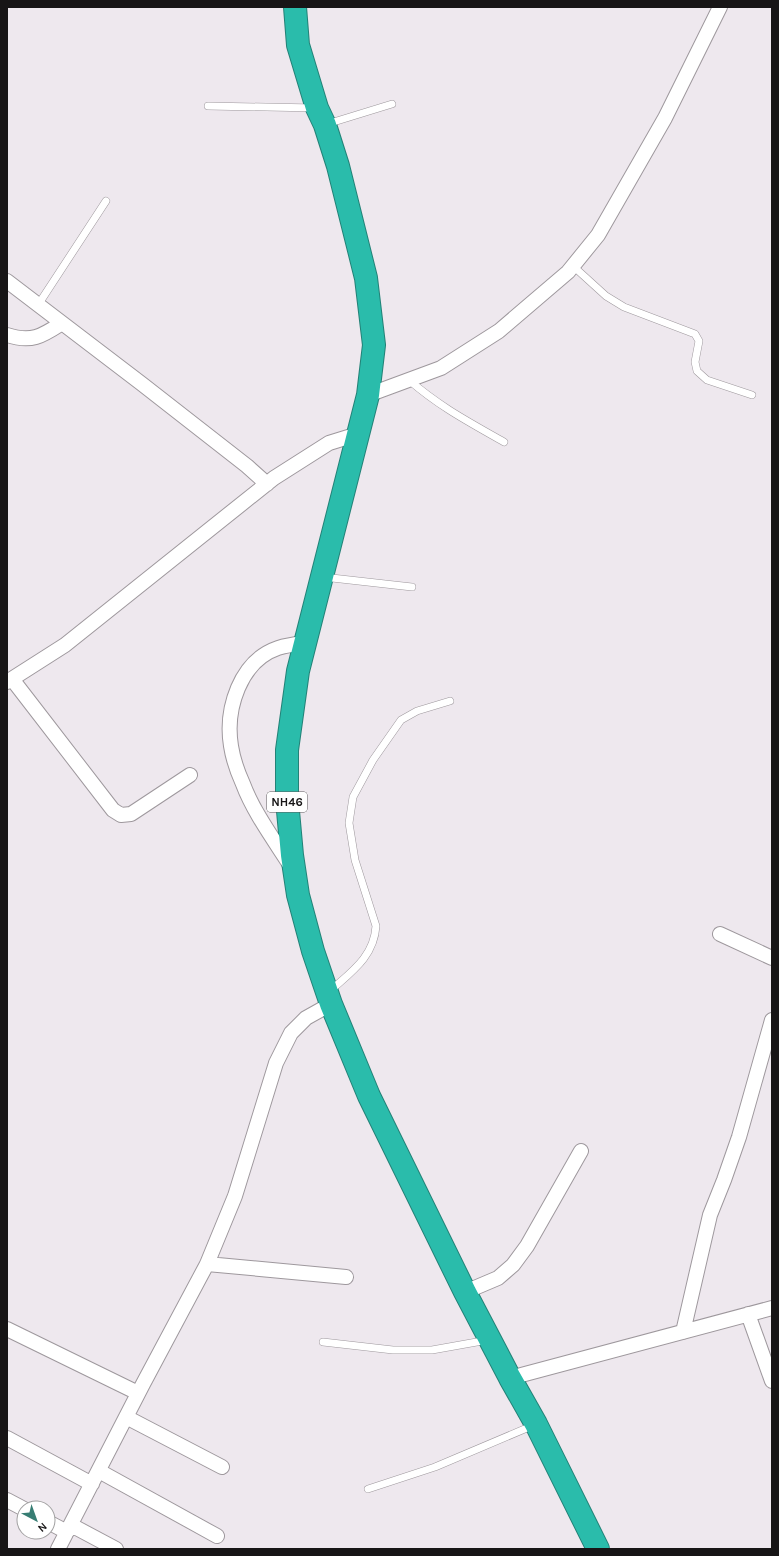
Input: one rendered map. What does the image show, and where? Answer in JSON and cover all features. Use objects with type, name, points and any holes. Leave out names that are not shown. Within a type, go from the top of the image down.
[{"type":"highway","name":"NH46","points":[[295,7],[298,45],[338,166],[366,278],[374,345],[368,395],[298,670],[288,750],[287,800],[294,872],[298,895],[313,951],[329,998],[369,1096],[465,1292],[536,1424],[598,1549]]},
{"type":"street","points":[[368,395],[441,368],[499,331],[568,272],[598,235],[665,118],[720,7]]},
{"type":"street","points":[[7,282],[247,466],[267,484]]},
{"type":"street","points":[[7,336],[29,339],[42,336],[62,323]]},
{"type":"street","points":[[190,774],[131,814],[121,815],[114,810],[9,677],[65,645],[267,484],[307,456],[329,443],[358,434]]},
{"type":"street","points":[[294,872],[243,785],[231,747],[230,719],[236,691],[249,670],[257,661],[261,657],[278,648],[305,642]]},
{"type":"street","points":[[720,934],[772,958]]},
{"type":"street","points":[[58,1549],[206,1264],[235,1196],[276,1063],[291,1034],[306,1018],[329,998]]},
{"type":"street","points":[[683,1332],[710,1215],[739,1137],[772,1020]]},
{"type":"street","points":[[465,1292],[498,1278],[513,1264],[527,1246],[581,1151]]},
{"type":"street","points":[[206,1264],[346,1277]]},
{"type":"street","points":[[510,1378],[772,1308]]},
{"type":"street","points":[[748,1314],[772,1381]]},
{"type":"street","points":[[7,1330],[138,1393]]},
{"type":"street","points":[[126,1417],[222,1467]]},
{"type":"street","points":[[7,1438],[92,1484]]},
{"type":"street","points":[[99,1471],[217,1536]]},
{"type":"street","points":[[7,1500],[16,1505]]},
{"type":"street","points":[[56,1525],[116,1549]]},
{"type":"lane","points":[[208,106],[321,116],[392,104]]},
{"type":"lane","points":[[38,305],[106,201]]},
{"type":"lane","points":[[572,266],[606,296],[624,307],[695,334],[699,341],[695,362],[697,371],[707,380],[752,395]]},
{"type":"lane","points":[[409,380],[428,397],[448,411],[504,442]]},
{"type":"lane","points":[[322,576],[412,587]]},
{"type":"lane","points":[[329,998],[366,957],[375,938],[376,926],[355,860],[349,823],[353,797],[373,760],[401,720],[417,711],[450,701]]},
{"type":"lane","points":[[323,1342],[393,1350],[432,1350],[490,1340]]},
{"type":"lane","points":[[368,1489],[435,1467],[536,1424]]}]
